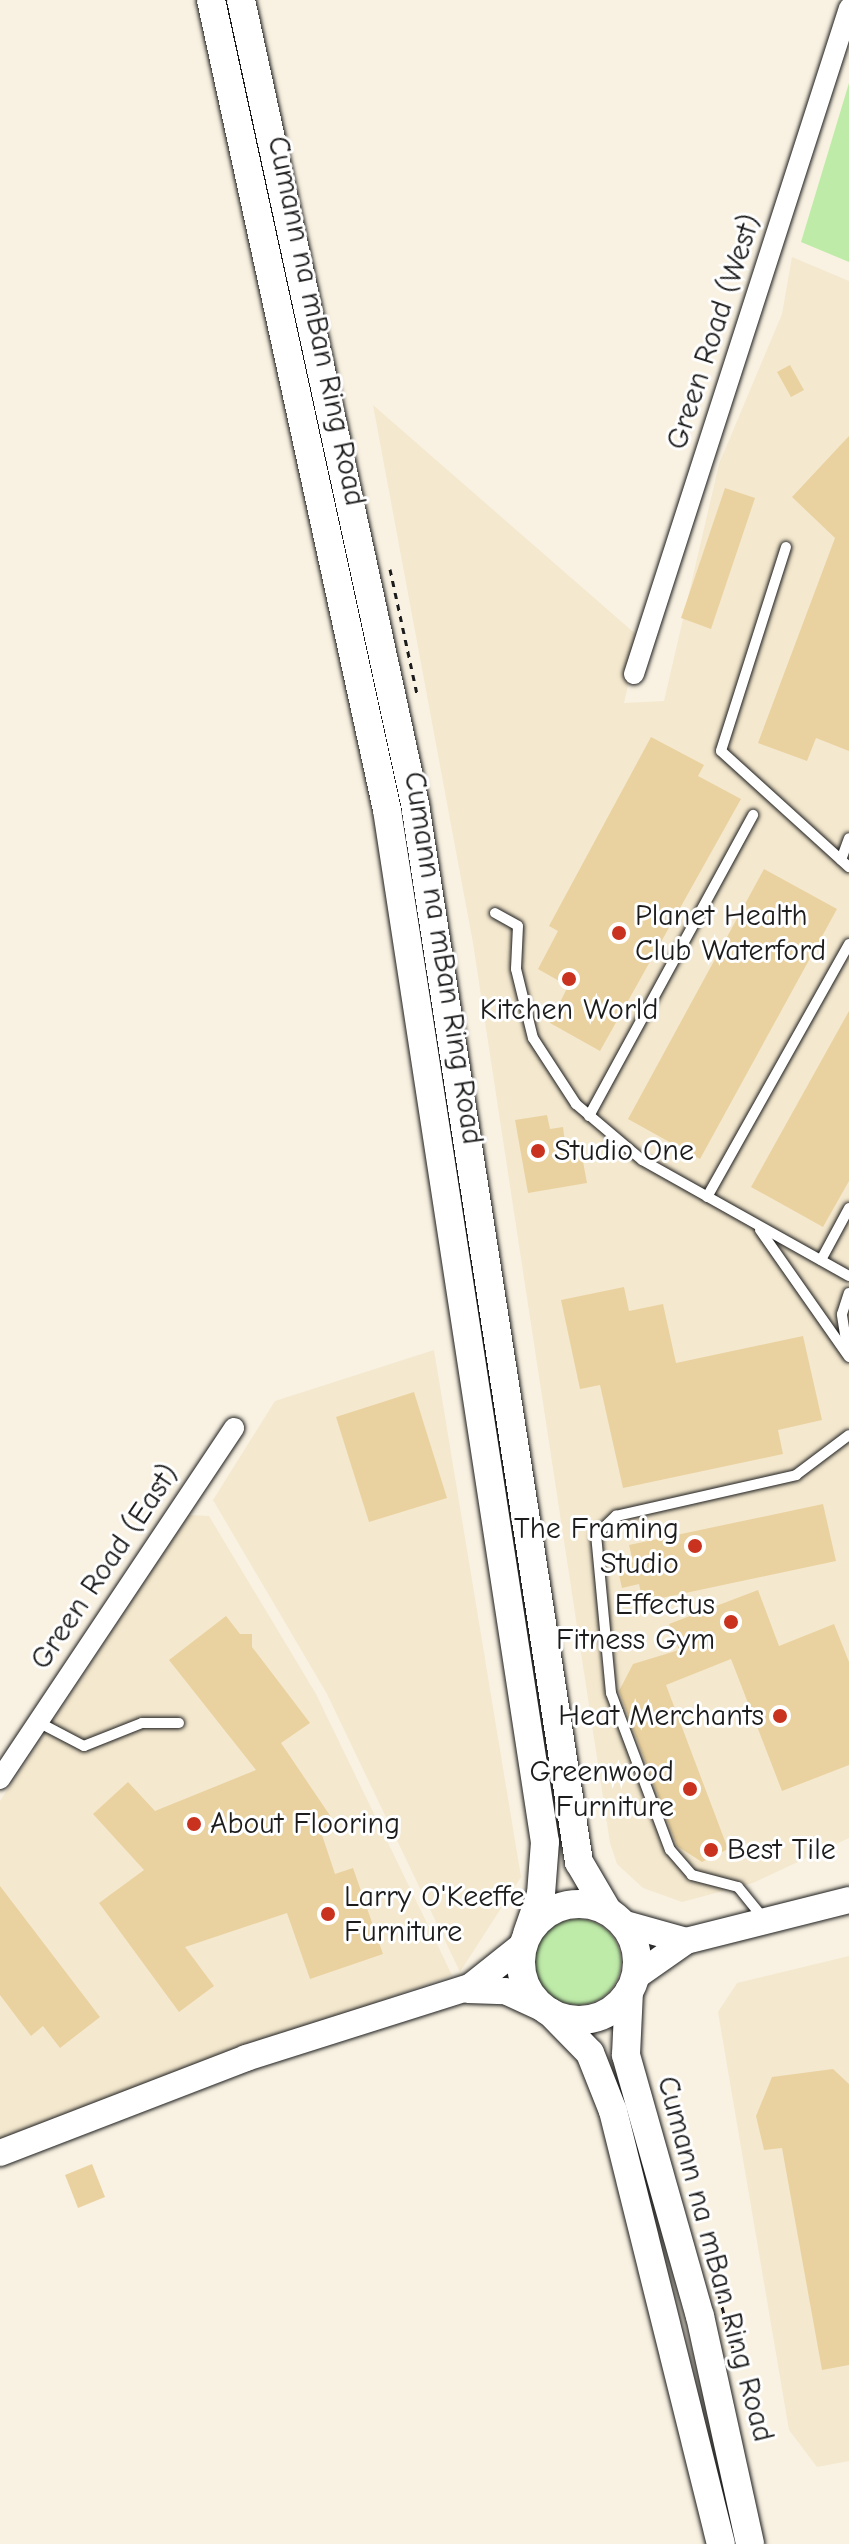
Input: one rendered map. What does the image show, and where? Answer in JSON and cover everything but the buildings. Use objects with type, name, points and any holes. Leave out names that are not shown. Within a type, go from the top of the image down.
[{"type":"main road","name":"Cumann na mBan Ring Road","points":[[211,0],[387,810],[545,1842],[541,1894],[526,1939]]},
{"type":"main road","name":"Cumann na mBan Ring Road","points":[[241,0],[415,804],[579,1862],[615,1917]]},
{"type":"main road","points":[[557,1907],[615,1917],[636,1948],[632,1984],[596,2017],[547,2010],[522,1974],[526,1939],[557,1907]]},
{"type":"main road","name":"Cumann na mBan Ring Road","points":[[632,1984],[626,2055],[700,2316],[750,2544]]},
{"type":"main road","name":"Cumann na mBan Ring Road","points":[[547,2010],[590,2053],[613,2111],[721,2544]]},
{"type":"street","name":"Green Road (West)","points":[[634,674],[849,8]]},
{"type":"street","name":"Green Road (East)","points":[[0,1779],[234,1428]]},
{"type":"street","points":[[632,1984],[686,1941],[849,1900]]},
{"type":"street","points":[[615,1917],[686,1941]]},
{"type":"street","points":[[0,2153],[246,2058],[458,1991],[494,1973],[526,1939]]},
{"type":"street","points":[[458,1991],[505,1991],[547,2010]]},
{"type":"lane","points":[[786,547],[721,751],[845,863]]},
{"type":"lane","points":[[589,1116],[753,815]]},
{"type":"lane","points":[[845,863],[849,838]]},
{"type":"lane","points":[[495,913],[518,926],[514,961],[533,1038],[550,1073],[589,1116],[642,1160],[849,1276]]},
{"type":"lane","points":[[707,1197],[849,944]]},
{"type":"lane","points":[[821,1260],[849,1208]]},
{"type":"lane","points":[[746,1219],[779,1253],[849,1354]]},
{"type":"lane","points":[[849,1293],[842,1319],[849,1354]]},
{"type":"lane","points":[[765,1921],[738,1887],[692,1875],[670,1850],[611,1693],[596,1535],[622,1514],[789,1477],[849,1435]]},
{"type":"lane","points":[[38,1722],[84,1746],[142,1723],[179,1723]]},
{"type":"shaded area","points":[[792,257],[849,281],[849,1838],[753,1883],[682,1902],[643,1888],[617,1864],[610,1843],[473,943],[373,405],[639,637],[624,703],[664,701],[719,464],[782,314]]},
{"type":"shaded area","points":[[434,1350],[521,1877],[460,1972],[327,1694],[213,1500],[275,1401]]},
{"type":"shaded area","points":[[189,1515],[209,1516],[316,1694],[452,1975],[0,2139],[0,1801]]},
{"type":"shaded area","points":[[849,1956],[849,2461],[817,2467],[789,2430],[718,2012],[737,1983]]},
{"type":"green space","points":[[849,83],[849,262],[801,242]]},
{"type":"green space","points":[[578,1919],[602,1926],[614,1938],[621,1962],[614,1986],[602,1998],[578,2005],[554,1998],[542,1986],[535,1962],[542,1938],[554,1926]]},
{"type":"place","name":"Planet Health Club Waterford","points":[[619,933]]},
{"type":"place","name":"Kitchen World","points":[[569,979]]},
{"type":"place","name":"Studio One","points":[[538,1151]]},
{"type":"place","name":"The Framing Studio","points":[[695,1546]]},
{"type":"place","name":"Effectus Fitness Gym","points":[[731,1622]]},
{"type":"place","name":"Heat Merchants","points":[[780,1716]]},
{"type":"place","name":"Greenwood Furniture","points":[[690,1789]]},
{"type":"place","name":"About Flooring","points":[[194,1824]]},
{"type":"place","name":"Best Tile","points":[[711,1850]]},
{"type":"place","name":"Larry O'Keeffe Furniture","points":[[328,1914]]}]
